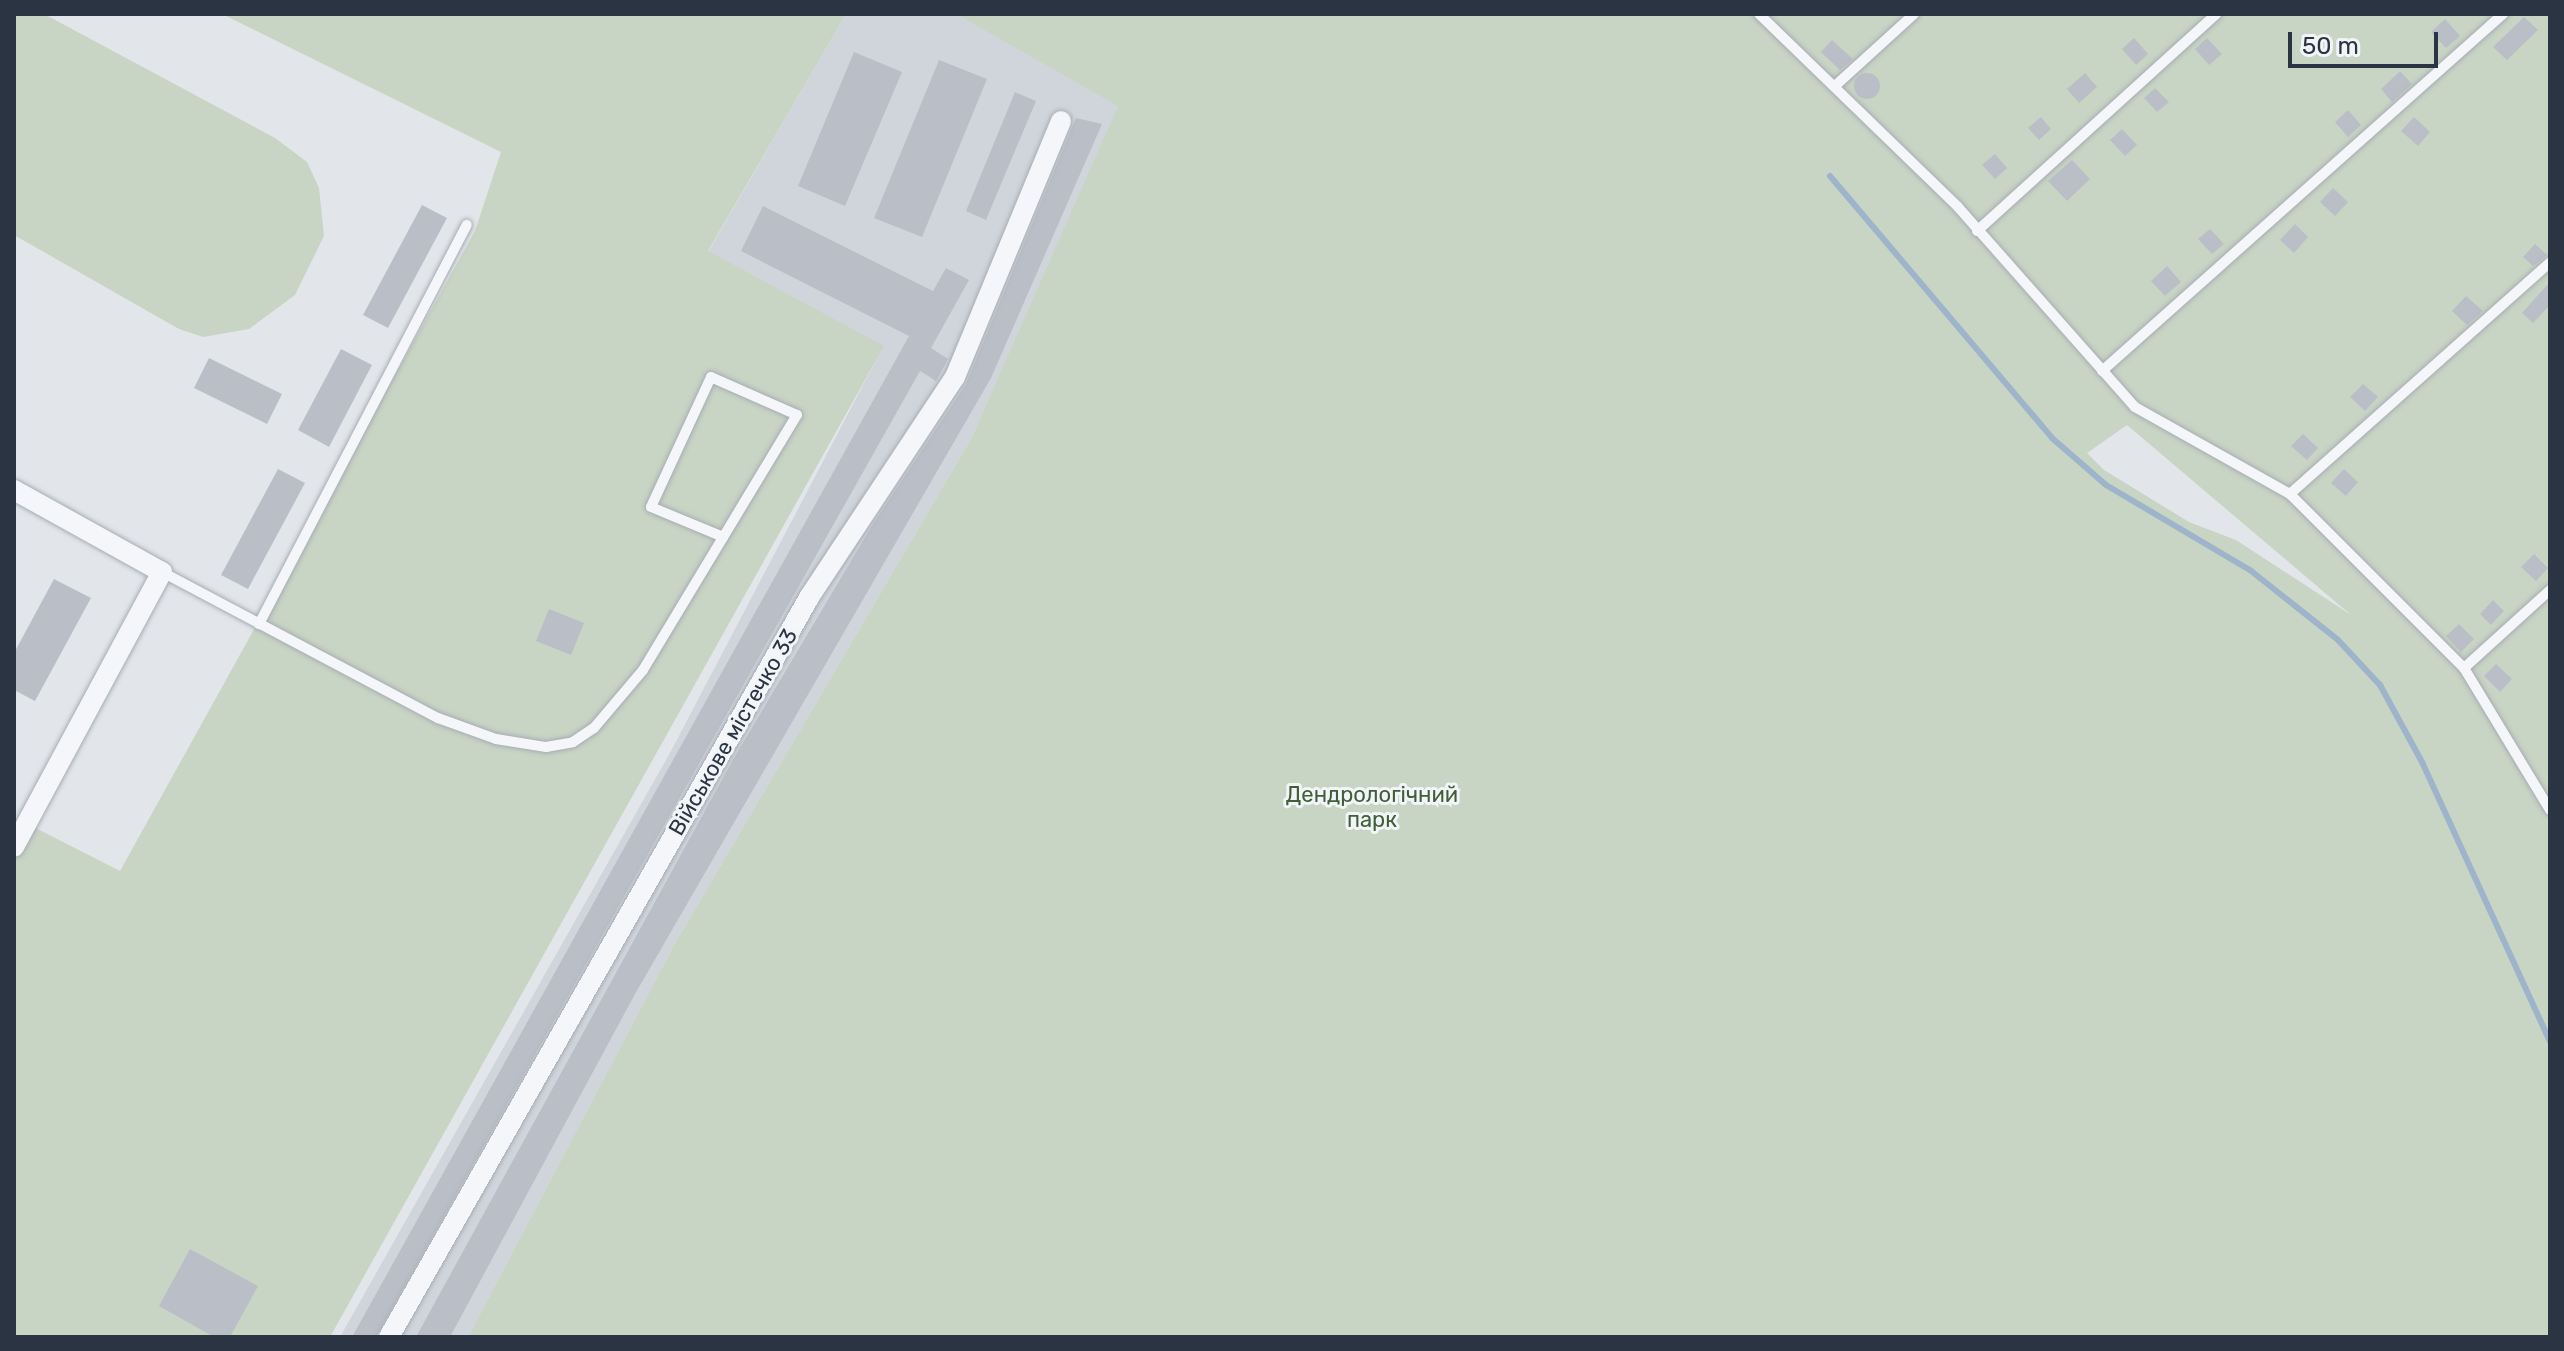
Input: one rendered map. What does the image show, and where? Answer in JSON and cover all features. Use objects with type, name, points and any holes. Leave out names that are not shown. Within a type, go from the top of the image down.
[{"type":"street","name":"Військове містечко 33","points":[[389,1337],[810,596],[955,377],[1061,121]]},
{"type":"street","points":[[14,490],[162,572],[14,847]]},
{"type":"lane","points":[[1759,14],[1836,85],[1977,231],[2135,407],[2163,427],[2258,472],[2290,494],[2464,668],[2550,810]]},
{"type":"lane","points":[[1836,85],[1914,14]]},
{"type":"lane","points":[[1977,231],[2216,14]]},
{"type":"lane","points":[[2102,371],[2503,14]]},
{"type":"lane","points":[[259,624],[467,225]]},
{"type":"lane","points":[[2290,494],[2550,262]]},
{"type":"lane","points":[[162,572],[438,718],[496,739],[546,747],[573,742],[613,706],[643,670],[797,415],[711,377],[651,507],[723,537]]},
{"type":"lane","points":[[2464,668],[2550,590]]},
{"type":"shaded area","points":[[846,14],[956,14],[1119,105],[971,439],[673,947],[468,1337],[340,1337],[671,751],[883,347],[708,252]]},
{"type":"green space","points":[[14,14],[44,14],[275,138],[307,162],[319,188],[324,236],[295,295],[249,329],[203,337],[179,329],[14,235]]},
{"type":"green space","points":[[222,14],[846,14],[708,251],[884,346],[330,1337],[14,1337],[14,817],[120,871],[475,231],[501,152]]},
{"type":"green space","name":"Дендрологічний парк","points":[[956,14],[2550,14],[2550,1337],[468,1337],[673,947],[971,439],[1118,106]],"holes":[[[2127,425],[2351,615],[2236,540],[2189,522],[2104,470],[2087,453]]]},
{"type":"building","points":[[2524,17],[2538,30],[2507,60],[2493,47]]},
{"type":"building","points":[[2445,19],[2460,36],[2446,48],[2431,32]]},
{"type":"building","points":[[2134,38],[2148,54],[2136,65],[2122,49]]},
{"type":"building","points":[[2207,38],[2222,54],[2209,65],[2195,49]]},
{"type":"building","points":[[1832,40],[1853,59],[1840,70],[1821,52]]},
{"type":"building","points":[[854,52],[902,72],[845,206],[798,186]]},
{"type":"building","points":[[939,60],[987,79],[922,237],[874,218]]},
{"type":"building","points":[[2400,71],[2412,84],[2392,102],[2381,89]]},
{"type":"building","points":[[1867,73],[1876,77],[1880,86],[1876,95],[1867,99],[1858,95],[1854,86],[1858,77]]},
{"type":"building","points":[[2085,73],[2097,87],[2079,103],[2067,89]]},
{"type":"building","points":[[2155,88],[2169,102],[2157,112],[2144,98]]},
{"type":"building","points":[[1015,92],[1036,101],[986,220],[966,211]]},
{"type":"building","points":[[2348,110],[2361,125],[2348,137],[2335,122]]},
{"type":"building","points":[[2041,117],[2051,129],[2039,140],[2028,128]]},
{"type":"building","points":[[2414,117],[2430,132],[2418,146],[2401,131]]},
{"type":"building","points":[[1076,118],[1102,124],[991,378],[635,994],[450,1337],[416,1337],[734,758],[873,524],[966,384]]},
{"type":"building","points":[[2122,129],[2137,145],[2125,156],[2110,140]]},
{"type":"building","points":[[1995,154],[2007,168],[1995,179],[1982,165]]},
{"type":"building","points":[[2072,160],[2090,179],[2067,201],[2048,181]]},
{"type":"building","points":[[2333,188],[2348,202],[2335,216],[2320,202]]},
{"type":"building","points":[[422,205],[447,218],[388,328],[363,315]]},
{"type":"building","points":[[763,206],[933,291],[946,268],[969,280],[931,348],[948,359],[936,381],[920,371],[376,1337],[352,1337],[909,336],[741,251]]},
{"type":"building","points":[[2295,224],[2308,237],[2294,253],[2280,240]]},
{"type":"building","points":[[2210,229],[2224,244],[2212,254],[2198,239]]},
{"type":"building","points":[[2535,244],[2547,255],[2533,266],[2523,257]]},
{"type":"building","points":[[2167,266],[2181,282],[2165,296],[2151,281]]},
{"type":"building","points":[[2550,282],[2550,305],[2533,323],[2522,313]]},
{"type":"building","points":[[2466,296],[2483,311],[2467,325],[2452,311]]},
{"type":"building","points":[[341,349],[372,365],[329,447],[298,430]]},
{"type":"building","points":[[209,358],[282,394],[267,424],[194,388]]},
{"type":"building","points":[[2363,384],[2378,397],[2365,411],[2350,397]]},
{"type":"building","points":[[2303,434],[2318,448],[2307,460],[2291,446]]},
{"type":"building","points":[[278,469],[305,483],[248,589],[221,575]]},
{"type":"building","points":[[2344,469],[2358,482],[2346,496],[2331,483]]},
{"type":"building","points":[[2534,554],[2548,568],[2536,581],[2521,567]]},
{"type":"building","points":[[54,579],[91,598],[35,701],[14,690],[14,653]]},
{"type":"building","points":[[2493,600],[2504,611],[2491,625],[2480,614]]},
{"type":"building","points":[[549,609],[584,623],[571,655],[536,641]]},
{"type":"building","points":[[2459,624],[2474,639],[2461,652],[2446,636]]},
{"type":"building","points":[[2496,664],[2512,679],[2500,692],[2484,676]]},
{"type":"building","points":[[190,1249],[258,1286],[230,1337],[214,1337],[159,1306]]},
{"type":"waterway","points":[[1830,176],[2052,438],[2106,485],[2250,570],[2338,640],[2380,685],[2422,762],[2550,1041]]}]
